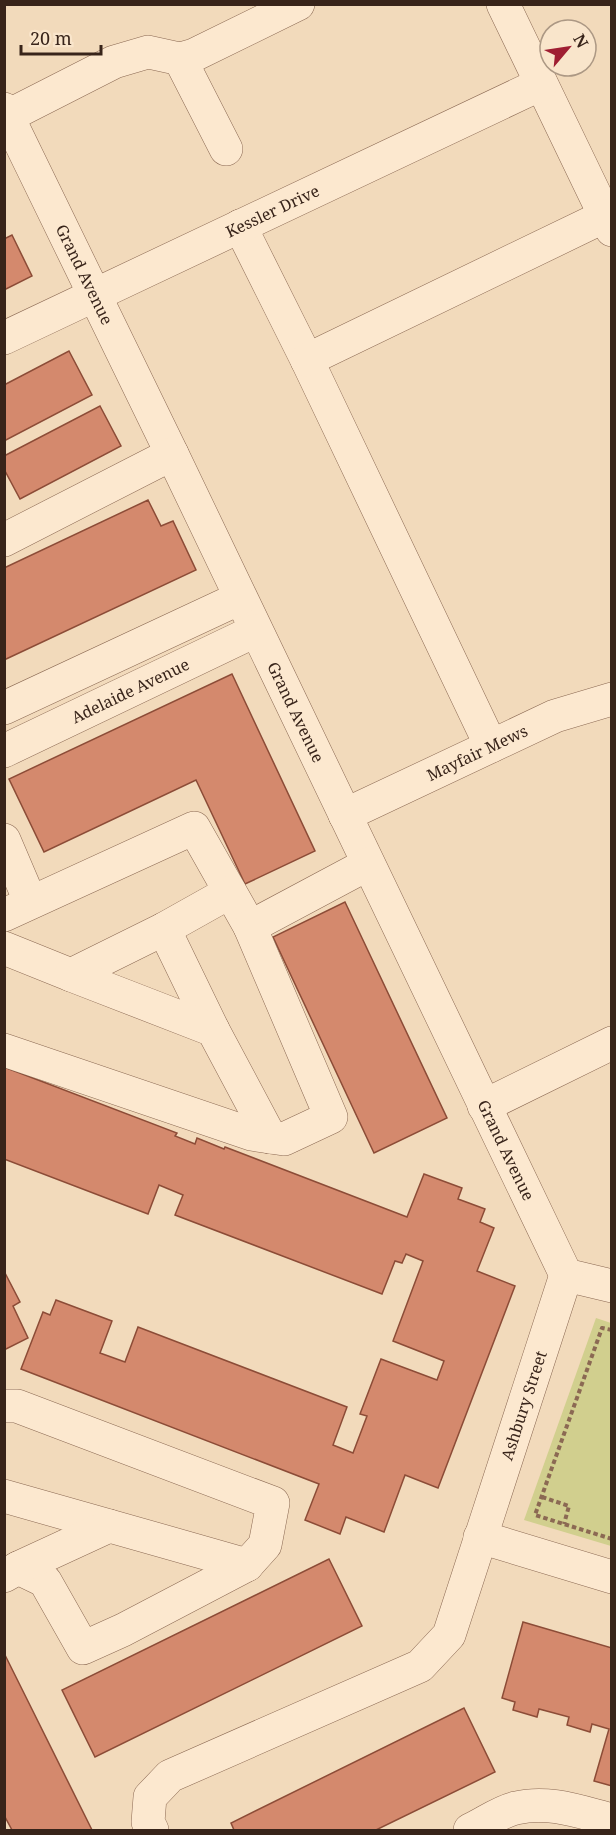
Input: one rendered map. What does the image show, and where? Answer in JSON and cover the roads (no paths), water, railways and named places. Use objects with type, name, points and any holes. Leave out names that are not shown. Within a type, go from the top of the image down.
[{"type":"street","points":[[6,113],[114,62],[148,52],[180,59],[194,55],[298,4]]},
{"type":"street","points":[[307,360],[608,223],[503,4]]},
{"type":"street","points":[[180,59],[226,149]]},
{"type":"street","name":"Kessler Drive","points":[[4,338],[541,84]]},
{"type":"street","name":"Grand Avenue","points":[[6,113],[566,1275]]},
{"type":"street","points":[[240,226],[307,360],[491,746]]},
{"type":"street","points":[[8,529],[172,454]]},
{"type":"street","points":[[4,708],[240,598]]},
{"type":"street","name":"Adelaide Avenue","points":[[4,751],[255,631]]},
{"type":"street","name":"Mayfair Mews","points":[[345,815],[555,716],[612,699]]},
{"type":"street","points":[[4,840],[17,908],[194,828],[250,927],[331,1117],[284,1139],[251,1134],[4,1050]]},
{"type":"street","points":[[250,927],[368,864]]},
{"type":"street","points":[[71,975],[164,929],[230,892]]},
{"type":"street","points":[[164,929],[213,1030],[270,1137]]},
{"type":"street","points":[[4,948],[213,1030]]},
{"type":"street","points":[[484,1106],[612,1043]]},
{"type":"street","points":[[566,1275],[612,1286]]},
{"type":"street","name":"Ashbury Street","points":[[152,1830],[148,1821],[150,1797],[170,1776],[420,1666],[448,1635],[566,1275]]},
{"type":"street","points":[[4,1406],[17,1406],[273,1503],[266,1545],[247,1565],[123,1630],[83,1648],[45,1581],[11,1572]]},
{"type":"street","points":[[4,1497],[247,1565]]},
{"type":"street","points":[[11,1572],[109,1526]]},
{"type":"street","points":[[480,1537],[612,1577]]},
{"type":"street","points":[[470,1830],[515,1808],[534,1818],[554,1805],[612,1820]]}]
